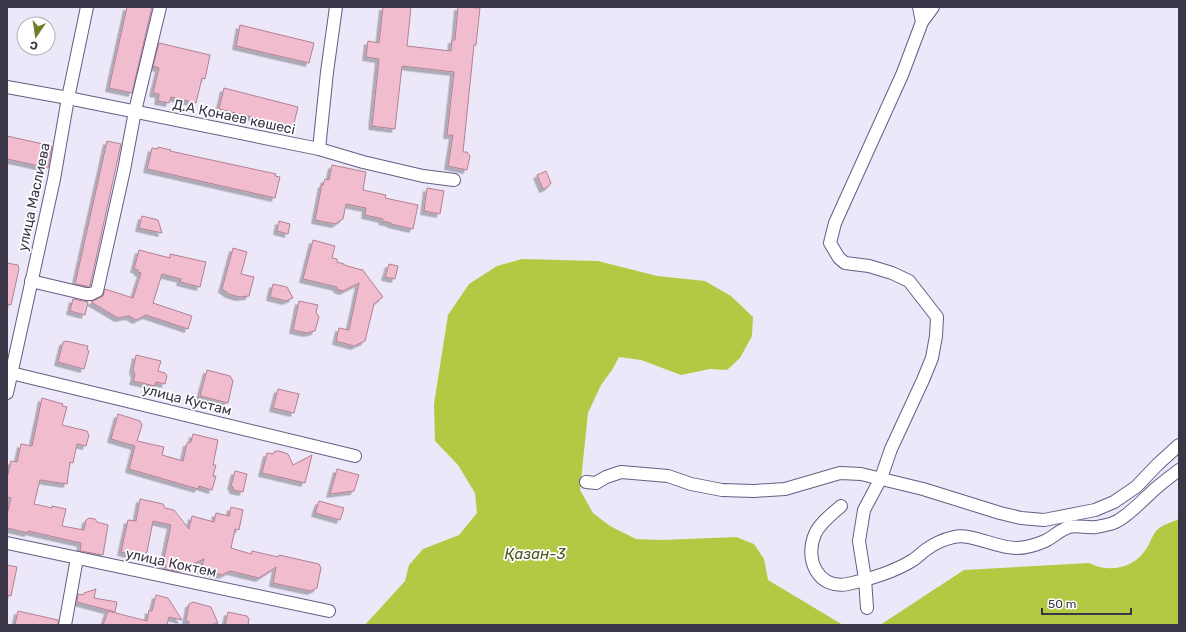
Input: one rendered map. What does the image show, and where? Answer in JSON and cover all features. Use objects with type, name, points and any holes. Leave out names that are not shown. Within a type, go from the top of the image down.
[{"type":"street","name":"улица Маслиева","points":[[7,393],[54,179],[68,98],[87,7]]},
{"type":"street","points":[[31,281],[86,294],[91,294],[96,291],[124,170],[135,112],[160,7]]},
{"type":"street","points":[[319,149],[327,72],[336,7]]},
{"type":"street","points":[[919,7],[922,22]]},
{"type":"street","points":[[867,608],[865,579],[859,542],[864,510],[881,478],[891,449],[932,358],[936,336],[936,317],[909,281],[892,272],[869,266],[845,263],[839,258],[830,243],[835,223],[902,75],[922,22],[933,7]]},
{"type":"street","name":"Д.А Қонаев көшесі","points":[[7,87],[319,149],[363,162],[423,176],[454,180]]},
{"type":"street","name":"улица Кустам","points":[[11,373],[356,456]]},
{"type":"street","points":[[586,482],[596,483],[606,477],[621,472],[668,476],[690,484],[722,490],[754,491],[785,489],[840,473],[861,474],[881,478],[955,499],[1000,514],[1044,520],[1095,510],[1114,502],[1136,487],[1179,445]]},
{"type":"street","points":[[841,506],[820,526],[814,535],[811,551],[813,566],[820,576],[830,583],[847,584],[900,568],[914,560],[928,548],[944,539],[957,536],[973,538],[991,544],[1016,548],[1030,546],[1046,540],[1059,531],[1070,527],[1096,527],[1115,522],[1179,470]]},
{"type":"street","name":"улица Коктем","points":[[7,543],[329,611]]},
{"type":"street","points":[[65,625],[77,558]]},
{"type":"water","name":"Қазан-3","points":[[522,259],[598,261],[657,276],[705,281],[731,296],[753,317],[752,336],[740,358],[727,370],[710,369],[681,375],[641,360],[619,357],[601,385],[588,413],[580,490],[593,513],[610,526],[636,539],[663,540],[736,537],[754,544],[764,559],[768,580],[843,625],[365,625],[405,581],[409,565],[423,549],[459,535],[477,513],[475,493],[458,465],[435,441],[434,404],[448,315],[469,284],[497,266]]},
{"type":"water","points":[[1179,519],[1179,625],[880,625],[964,570],[1089,563],[1104,568],[1128,565],[1141,556],[1159,528]]},
{"type":"building","points":[[127,7],[152,7],[132,93],[109,88]]},
{"type":"building","points":[[383,7],[411,7],[407,46],[451,51],[452,40],[455,40],[458,7],[480,8],[476,45],[474,45],[463,152],[467,152],[470,156],[467,170],[448,166],[453,135],[447,135],[454,72],[402,66],[395,129],[372,126],[379,59],[366,57],[368,41],[379,43]]},
{"type":"building","points":[[240,25],[314,43],[309,63],[236,46]]},
{"type":"building","points":[[159,43],[210,55],[205,79],[202,78],[196,103],[171,97],[169,103],[158,101],[159,94],[153,93],[159,68],[153,66]]},
{"type":"building","points":[[224,88],[298,107],[293,127],[219,109]]},
{"type":"building","points":[[7,136],[52,146],[48,168],[7,159]]},
{"type":"building","points":[[107,141],[121,144],[90,286],[75,284]]},
{"type":"building","points":[[158,147],[171,150],[170,151],[276,174],[275,176],[280,177],[275,198],[147,169],[152,148],[158,149]]},
{"type":"building","points":[[332,165],[366,172],[363,190],[386,195],[385,198],[418,205],[413,229],[391,224],[382,221],[383,219],[365,215],[366,208],[346,204],[343,219],[335,224],[315,220],[322,184],[323,185],[325,179],[329,180]]},
{"type":"building","points":[[546,171],[551,183],[548,187],[543,189],[537,175]]},
{"type":"building","points":[[427,188],[444,191],[440,214],[424,211]]},
{"type":"building","points":[[142,216],[158,220],[162,233],[139,228]]},
{"type":"building","points":[[279,221],[290,224],[288,234],[277,231]]},
{"type":"building","points":[[313,240],[335,246],[332,258],[337,259],[337,262],[344,265],[362,269],[383,297],[374,304],[365,341],[354,346],[336,341],[339,328],[349,330],[359,283],[343,291],[337,289],[337,287],[303,279]]},
{"type":"building","points":[[233,248],[247,252],[241,274],[254,277],[249,296],[239,297],[229,294],[222,289]]},
{"type":"building","points":[[139,250],[170,258],[170,254],[206,262],[200,287],[180,282],[181,279],[162,274],[153,303],[192,316],[188,329],[146,315],[136,320],[129,316],[118,318],[91,302],[103,296],[105,289],[133,298],[141,273],[134,269]]},
{"type":"building","points":[[7,263],[18,265],[19,269],[11,305],[7,304]]},
{"type":"building","points":[[389,264],[398,266],[395,279],[385,277]]},
{"type":"building","points":[[273,284],[287,287],[293,298],[286,301],[270,297]]},
{"type":"building","points":[[73,299],[88,302],[85,315],[70,311]]},
{"type":"building","points":[[299,301],[318,305],[316,312],[319,317],[315,331],[307,333],[293,330]]},
{"type":"building","points":[[66,341],[88,346],[87,350],[89,351],[84,369],[58,362],[63,342]]},
{"type":"building","points":[[136,355],[161,361],[158,371],[165,373],[167,376],[165,384],[156,382],[155,386],[133,381],[135,375],[133,370]]},
{"type":"building","points":[[207,370],[230,376],[233,381],[228,403],[200,396]]},
{"type":"building","points":[[278,389],[299,394],[294,413],[273,408]]},
{"type":"building","points":[[42,398],[63,404],[62,406],[67,407],[62,425],[87,431],[89,435],[86,446],[77,444],[73,463],[70,462],[67,484],[40,480],[34,504],[66,509],[62,526],[84,530],[86,520],[89,518],[108,525],[103,555],[80,551],[81,543],[28,531],[28,533],[7,528],[7,515],[11,498],[7,497],[7,478],[11,461],[17,462],[21,444],[32,446]]},
{"type":"building","points":[[118,414],[140,421],[142,425],[137,441],[164,447],[162,455],[183,461],[187,443],[191,442],[193,434],[218,440],[213,465],[216,465],[213,476],[216,476],[212,490],[199,486],[198,489],[129,469],[135,446],[111,439]]},
{"type":"building","points":[[275,451],[288,454],[293,465],[312,455],[305,483],[262,473],[267,453],[273,454]]},
{"type":"building","points":[[337,469],[359,475],[354,491],[330,494]]},
{"type":"building","points":[[235,471],[247,474],[243,492],[233,490],[233,487],[231,486]]},
{"type":"building","points":[[140,499],[163,504],[165,508],[174,510],[189,529],[192,516],[214,522],[216,513],[229,516],[231,507],[243,510],[239,530],[235,529],[231,548],[251,554],[252,551],[278,557],[279,555],[319,564],[321,568],[317,588],[311,591],[273,583],[276,567],[259,578],[230,571],[222,575],[201,570],[204,559],[181,569],[181,572],[165,569],[166,565],[163,563],[171,525],[153,521],[147,552],[142,557],[121,552],[128,520],[136,521]]},
{"type":"building","points":[[319,501],[344,508],[340,520],[315,513]]},
{"type":"building","points":[[7,565],[17,567],[11,596],[7,595]]},
{"type":"building","points":[[96,589],[94,598],[117,602],[115,612],[77,602],[78,594],[83,595],[84,593]]},
{"type":"building","points":[[156,595],[168,598],[182,620],[169,617],[167,625],[103,625],[108,611],[147,621],[149,610],[152,611]]},
{"type":"building","points":[[193,602],[211,607],[218,623],[211,625],[189,625],[189,622],[186,621],[189,604]]},
{"type":"building","points":[[18,611],[58,620],[58,625],[15,625]]},
{"type":"building","points":[[228,612],[247,616],[249,619],[248,625],[225,625]]}]
